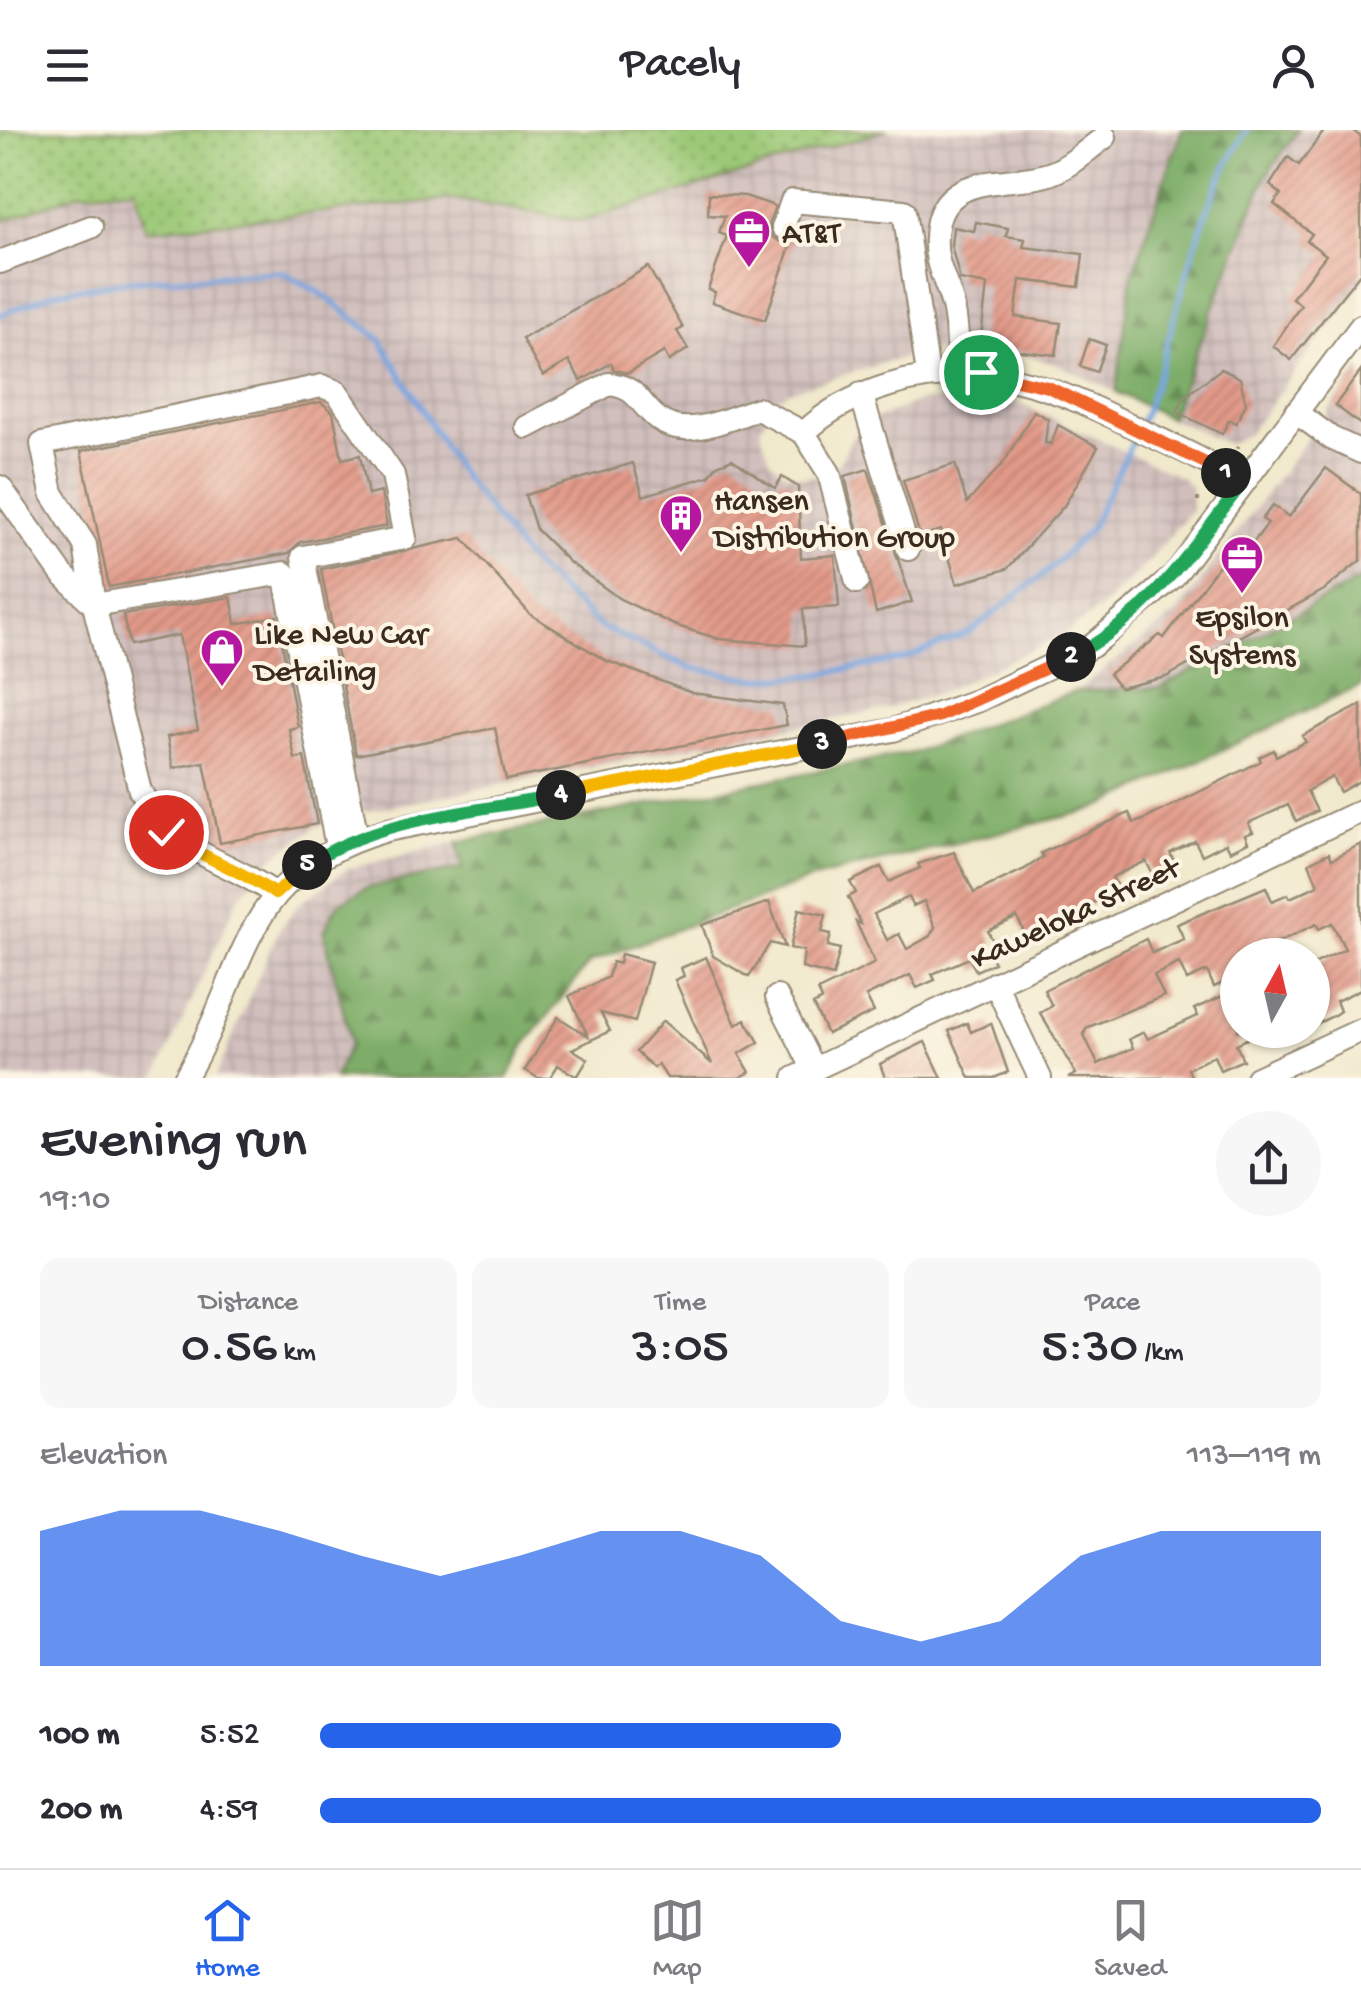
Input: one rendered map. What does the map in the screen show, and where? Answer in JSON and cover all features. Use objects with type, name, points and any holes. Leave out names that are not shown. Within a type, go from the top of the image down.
[{"type":"street","points":[[960,372],[952,302],[940,280],[936,234],[949,204],[973,185],[1052,173],[1105,137]]},
{"type":"street","points":[[783,228],[792,201],[904,210],[928,375]]},
{"type":"street","points":[[0,262],[91,227]]},
{"type":"street","points":[[185,1078],[247,937],[275,894],[302,868],[347,843],[892,730],[940,716],[1092,646],[1174,576],[1361,326]]},
{"type":"street","points":[[804,433],[821,415],[861,394],[928,375],[960,372],[1048,387],[1177,448],[1242,484]]},
{"type":"street","points":[[527,428],[609,384],[637,392],[660,422],[676,427],[705,426],[758,409],[804,433],[829,473],[857,582]]},
{"type":"street","points":[[275,894],[248,874],[191,850],[166,832],[150,811],[140,791],[94,605],[85,545],[52,493],[42,444],[322,386],[337,392],[393,475],[405,538],[303,557],[347,843]]},
{"type":"street","points":[[861,394],[908,548]]},
{"type":"street","points":[[1296,412],[1331,438],[1361,452]]},
{"type":"street","points":[[0,486],[62,574],[94,605]]},
{"type":"street","points":[[94,605],[284,573],[347,843]]},
{"type":"street","name":"Kaweloka Street","points":[[777,998],[804,1073],[1361,810]]},
{"type":"street","points":[[995,984],[1040,1078]]},
{"type":"street","points":[[1261,1077],[1361,1030]]},
{"type":"shaded area","points":[[887,130],[1182,130],[1132,276],[1116,392],[1059,365],[1011,351],[945,349],[918,353],[789,391],[773,401],[760,429],[770,460],[785,473],[805,477],[822,474],[838,464],[860,425],[920,401],[987,398],[1025,406],[1182,478],[1190,487],[1192,509],[1147,563],[1102,607],[1063,635],[944,691],[887,709],[361,812],[314,828],[272,858],[238,898],[156,1078],[0,1078],[0,222],[79,193],[136,188],[147,230],[454,199],[583,221]]},
{"type":"shaded area","points":[[1298,130],[1361,130],[1361,283],[1248,434],[1228,444],[1170,418],[1265,177]]},
{"type":"shaded area","points":[[1361,367],[1361,579],[1160,688],[1076,691],[1176,614]]},
{"type":"shaded area","points":[[457,842],[463,868],[366,888],[332,968],[351,1042],[334,1078],[215,1078],[278,931],[299,904],[347,869]]},
{"type":"green space","points":[[0,130],[887,130],[583,221],[454,199],[146,230],[135,188],[79,193],[0,222]]},
{"type":"green space","points":[[1182,130],[1298,130],[1265,177],[1170,418],[1116,392],[1132,276]]},
{"type":"green space","points":[[1361,579],[1361,686],[1095,809],[817,877],[590,962],[524,1046],[508,1078],[334,1078],[351,1042],[324,932],[337,905],[366,888],[462,868],[457,842],[917,751],[1076,691],[1160,688]]},
{"type":"building","points":[[1325,130],[1352,130],[1361,137],[1361,272],[1291,360],[1273,346],[1301,305],[1292,298],[1326,255],[1307,241],[1312,234],[1274,204],[1281,194],[1270,185],[1288,157],[1299,165]]},
{"type":"building","name":"AT&T","points":[[709,194],[745,196],[775,206],[769,223],[771,236],[779,241],[793,238],[765,320],[712,302],[715,292],[708,289],[727,236],[719,233],[725,216],[708,215]]},
{"type":"building","points":[[976,222],[1008,228],[1006,236],[1025,239],[1023,247],[1083,254],[1079,287],[1020,280],[1015,317],[1061,323],[1056,355],[980,346],[987,285],[960,280],[951,245],[953,227],[974,231]]},
{"type":"building","points":[[648,267],[683,328],[677,331],[688,349],[669,361],[664,352],[628,373],[614,370],[611,363],[581,381],[569,361],[543,376],[522,339]]},
{"type":"building","points":[[1089,339],[1106,345],[1096,372],[1080,366]]},
{"type":"building","points":[[1221,369],[1240,378],[1246,404],[1236,423],[1229,420],[1222,434],[1177,412],[1184,397]]},
{"type":"building","points":[[1361,371],[1361,425],[1335,405]]},
{"type":"building","points":[[321,402],[333,412],[342,459],[360,455],[368,495],[381,492],[387,526],[300,542],[289,553],[109,587],[81,451]]},
{"type":"building","points":[[1034,411],[1048,419],[1045,443],[1051,444],[1058,425],[1098,447],[1064,506],[1007,569],[957,584],[941,530],[920,536],[903,480],[955,464],[967,503],[1005,461]]},
{"type":"building","name":"Hansen Distribution Group","points":[[732,459],[775,488],[782,477],[798,487],[801,558],[835,555],[839,607],[803,609],[805,646],[719,639],[674,625],[620,599],[569,562],[536,529],[525,495],[633,463],[643,496],[709,476],[717,465]]},
{"type":"building","points":[[1326,468],[1361,494],[1361,560],[1324,590],[1166,677],[1120,688],[1109,674],[1160,635],[1164,638],[1219,565],[1230,573],[1268,523],[1262,519],[1273,505],[1289,517]]},
{"type":"building","points":[[868,469],[912,602],[876,613],[845,476]]},
{"type":"building","points":[[463,538],[530,614],[605,660],[692,693],[783,705],[787,725],[506,780],[495,728],[356,755],[321,569]]},
{"type":"building","points":[[231,597],[236,624],[277,616],[298,727],[289,729],[295,759],[304,757],[317,824],[220,843],[204,762],[173,768],[167,737],[198,730],[179,635],[129,645],[123,615]]},
{"type":"building","points":[[1361,705],[1361,780],[1340,792],[1332,777],[1307,791],[1317,811],[1296,821],[1288,805],[1248,823],[1253,832],[1245,835],[1248,842],[1230,851],[1226,843],[1202,855],[1195,841],[1170,853],[1177,867],[1163,874],[1153,875],[1146,861],[1112,877],[1119,891],[1083,907],[1087,915],[1069,924],[1067,920],[1027,938],[1017,917],[988,931],[994,943],[986,947],[994,963],[976,971],[969,958],[932,974],[935,980],[917,988],[910,975],[866,996],[874,1012],[827,1034],[813,1005],[822,1000],[818,991],[875,963],[848,897],[856,893],[850,882],[881,867],[889,882],[920,868],[918,864],[954,852],[974,893],[1025,869],[1043,857],[1041,853],[1129,813],[1134,823],[1143,820],[1261,761],[1259,757],[1274,750],[1276,756],[1306,742],[1302,736]],"holes":[[[909,897],[913,906],[924,901],[935,927],[930,936],[907,949],[899,934],[887,940],[874,914]]]},
{"type":"building","points":[[1361,844],[1361,989],[1336,1001],[1340,1011],[1330,1017],[1330,956],[1345,949],[1332,923],[1319,929],[1316,924],[1287,938],[1220,938],[1220,984],[1214,987],[1207,971],[1187,980],[1179,963],[1154,975],[1164,996],[1086,1028],[1084,1035],[1098,1064],[1133,1048],[1129,1039],[1144,1032],[1148,1039],[1198,1016],[1194,1009],[1220,997],[1220,1048],[1238,1048],[1243,1060],[1220,1070],[1214,1056],[1188,1069],[1192,1078],[1068,1078],[1076,1074],[1040,1013],[1052,1006],[1044,990],[1146,939],[1152,953],[1184,939],[1177,924],[1266,887],[1272,901],[1288,894],[1290,898],[1318,885],[1309,863],[1329,853],[1332,859]]},
{"type":"building","points":[[769,902],[785,947],[770,943],[749,977],[713,956],[702,925]]},
{"type":"building","points":[[799,909],[826,915],[822,932],[831,934],[828,946],[840,949],[833,976],[802,968],[804,951],[790,948]]},
{"type":"building","points":[[621,954],[651,962],[635,1022],[601,1013],[610,1031],[572,1049],[588,1059],[577,1077],[558,1065],[550,1078],[538,1078],[525,1070],[558,1017],[588,1036],[569,996],[608,977],[612,962],[619,964]]},
{"type":"building","points":[[706,957],[736,1025],[745,1019],[759,1042],[739,1054],[750,1072],[739,1078],[667,1078],[658,1064],[654,1068],[636,1052],[663,1021],[712,1064],[675,980],[684,976],[681,968]]},
{"type":"building","points":[[967,1023],[971,1032],[991,1023],[1008,1072],[994,1078],[970,1078],[949,1031]]},
{"type":"building","points":[[925,1042],[942,1078],[885,1078],[880,1064]]},
{"type":"waterway","points":[[1141,422],[1198,236],[1247,130]]},
{"type":"waterway","points":[[0,315],[56,292],[129,281],[282,272],[322,294],[380,339],[455,466],[528,561],[601,627],[688,667],[756,679],[815,675],[905,659],[970,632],[1048,571],[1090,529],[1135,437]]},
{"type":"place","name":"AT&T","points":[[749,269]]},
{"type":"place","name":"Hansen Distribution Group","points":[[681,554]]},
{"type":"place","name":"Epsilon Systems","points":[[1242,595]]},
{"type":"place","name":"Like New Car Detailing","points":[[222,688]]},
{"type":"route","points":[[166,832],[191,850],[248,874],[275,894],[302,868],[357,838],[892,730],[979,700],[1092,646],[1152,599],[1174,576],[1242,484],[1222,470],[1076,399],[1048,387],[981,372]]}]
